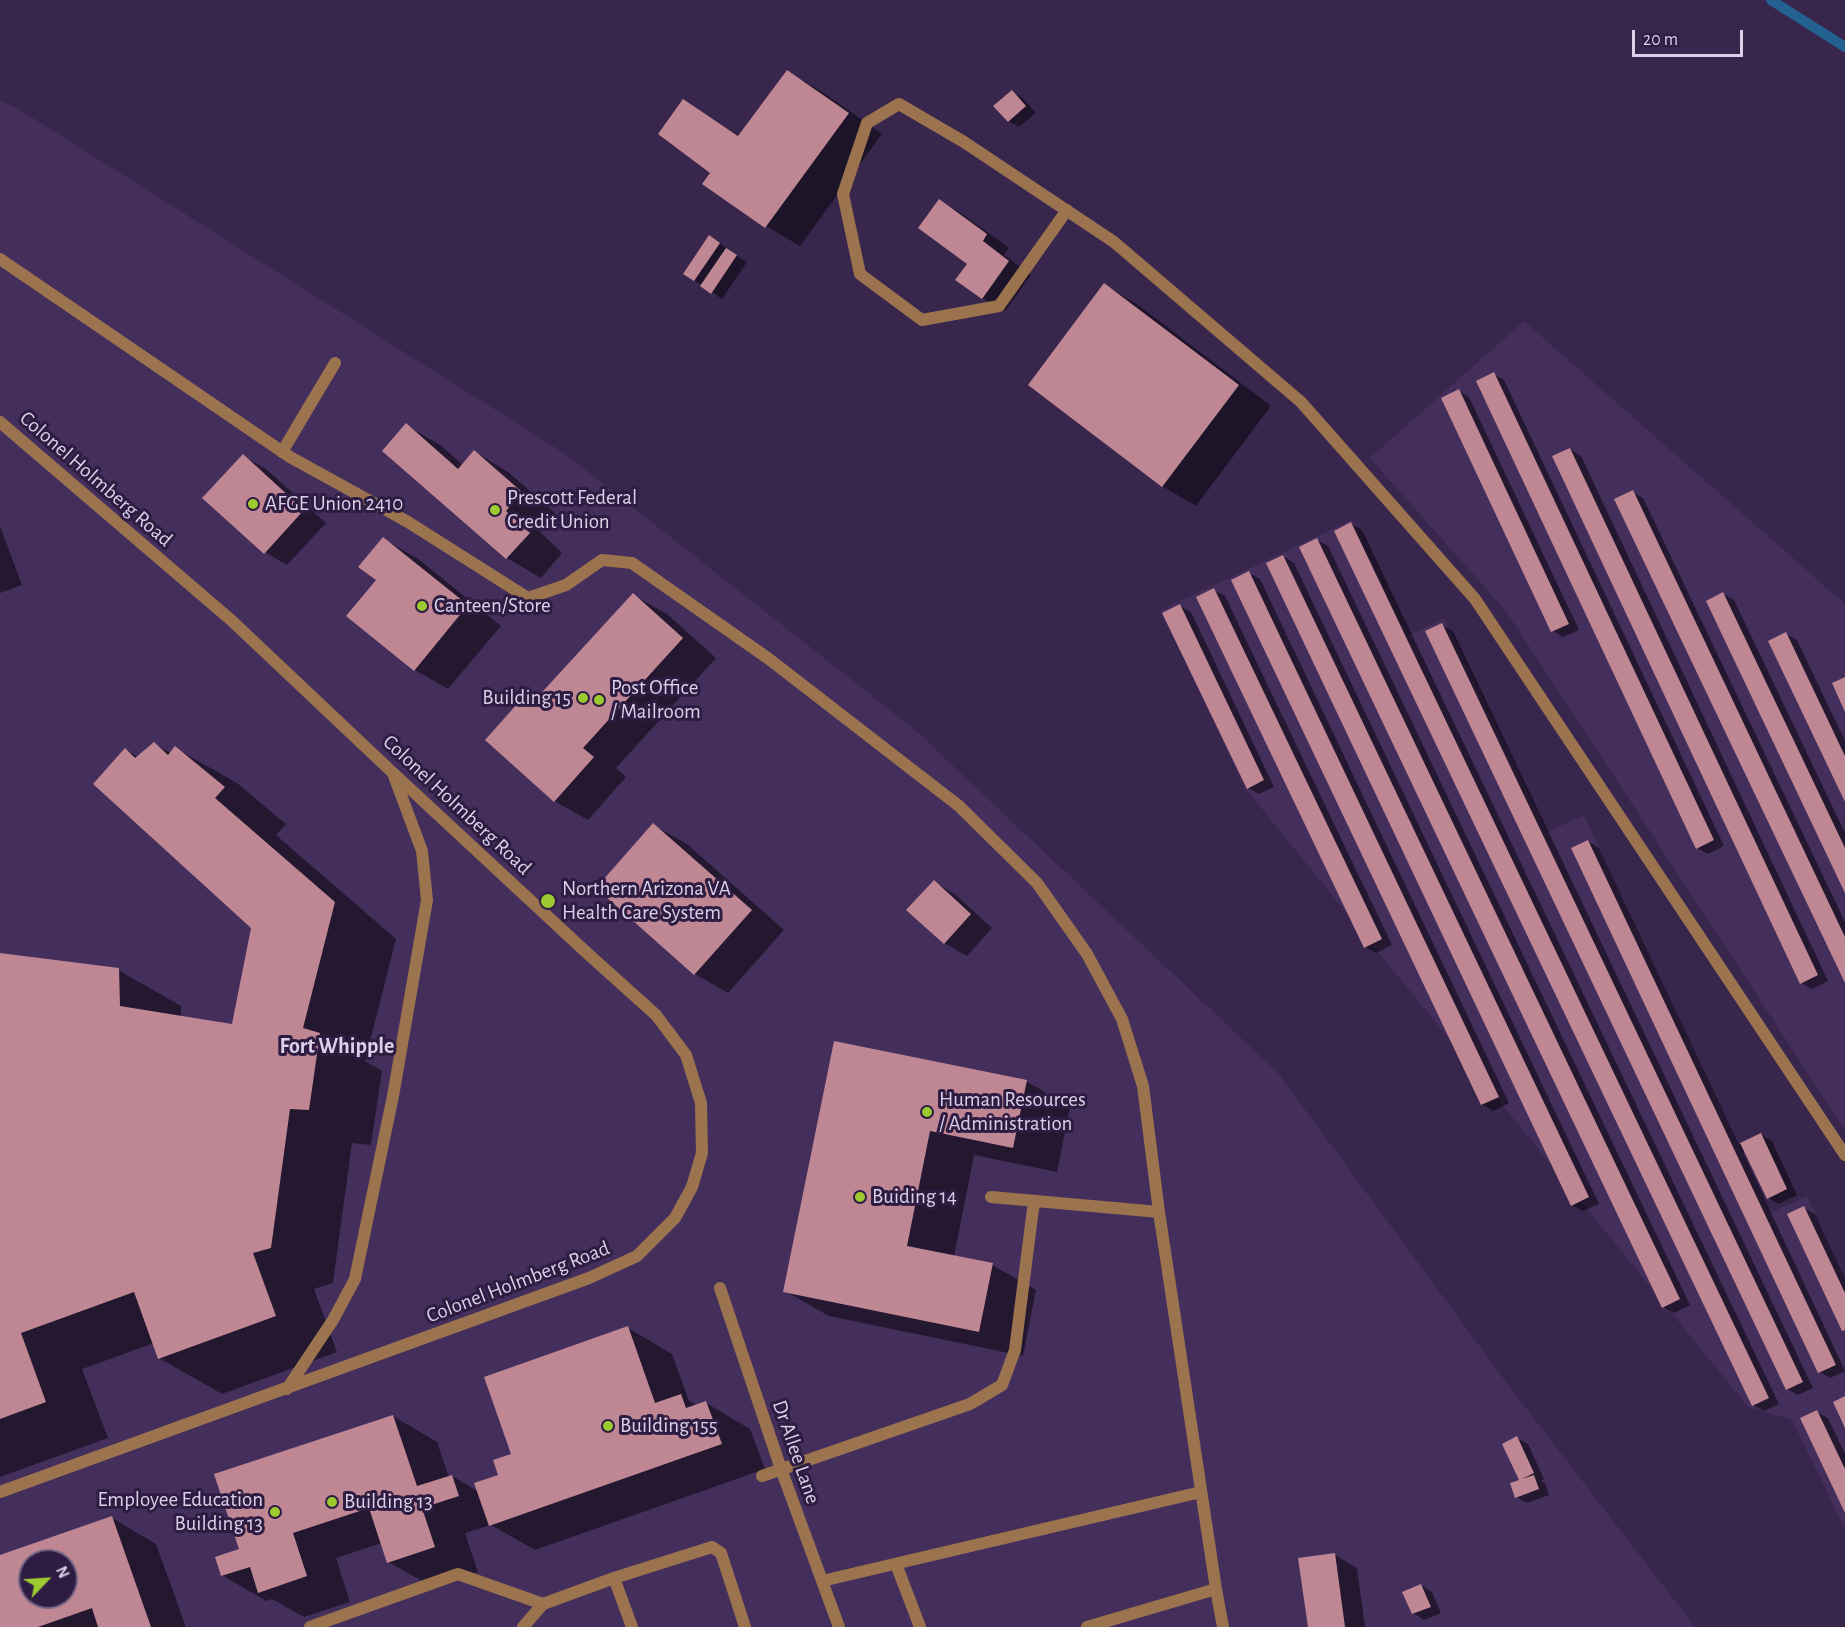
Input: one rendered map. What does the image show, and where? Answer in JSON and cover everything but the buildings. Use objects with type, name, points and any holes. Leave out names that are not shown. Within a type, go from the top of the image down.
[{"type":"lane","points":[[1067,210],[999,306],[922,320],[860,274],[843,194],[867,123],[899,104],[964,142],[1067,210],[1114,242],[1301,402],[1475,599],[1845,1155]]},
{"type":"lane","points":[[0,259],[282,452],[408,522],[528,598],[566,585],[602,560],[632,563],[769,659],[959,806],[1037,883],[1087,954],[1122,1019],[1143,1086],[1159,1212],[1223,1627]]},
{"type":"lane","points":[[282,452],[335,363]]},
{"type":"lane","name":"Colonel Holmberg Road","points":[[0,422],[231,620],[656,1015],[686,1055],[701,1103],[702,1153],[692,1187],[675,1218],[637,1256],[589,1278],[0,1492]]},
{"type":"lane","points":[[287,1389],[333,1320],[355,1279],[393,1096],[427,900],[422,851],[392,772]]},
{"type":"lane","points":[[991,1197],[1159,1212]]},
{"type":"lane","points":[[762,1476],[970,1404],[1002,1385],[1015,1350],[1034,1201]]},
{"type":"lane","name":"Dr Allee Lane","points":[[720,1288],[781,1469],[839,1627]]},
{"type":"lane","points":[[822,1581],[1201,1492]]},
{"type":"lane","points":[[523,1627],[543,1604],[614,1578],[712,1547],[721,1553],[745,1627]]},
{"type":"lane","points":[[896,1564],[920,1627]]},
{"type":"lane","points":[[310,1627],[458,1574],[543,1604]]},
{"type":"lane","points":[[614,1578],[632,1627]]},
{"type":"lane","points":[[1087,1627],[1216,1589]]},
{"type":"shaded area","name":"Northern Arizona VA Health Care System","points":[[0,101],[17,108],[564,453],[914,729],[1278,1073],[1506,1382],[1695,1627],[0,1627]]},
{"type":"shaded area","points":[[1524,321],[1845,604],[1845,1130],[1506,611],[1370,458]]},
{"type":"shaded area","points":[[1352,520],[1407,636],[1444,619],[1547,832],[1584,815],[1770,1213],[1807,1196],[1845,1277],[1845,1529],[1792,1420],[1748,1407],[1245,788],[1161,610]]},
{"type":"waterway","points":[[1771,0],[1845,47]]},
{"type":"place","name":"AFGE Union 2410","points":[[253,504]]},
{"type":"place","name":"Prescott Federal Credit Union","points":[[495,510]]},
{"type":"place","name":"Canteen/Store","points":[[422,606]]},
{"type":"place","name":"Building 15","points":[[583,698]]},
{"type":"place","name":"Post Office / Mailroom","points":[[599,700]]},
{"type":"place","name":"Northern Arizona VA Health Care System","points":[[548,901]]},
{"type":"place","name":"Human Resources / Administration","points":[[927,1112]]},
{"type":"place","name":"Buiding 14","points":[[860,1197]]},
{"type":"place","name":"Building 155","points":[[608,1426]]},
{"type":"place","name":"Building 13","points":[[332,1502]]},
{"type":"place","name":"Employee Education Building 13","points":[[275,1512]]},
{"type":"district","name":"Fort Whipple","points":[[337,1046]]}]
